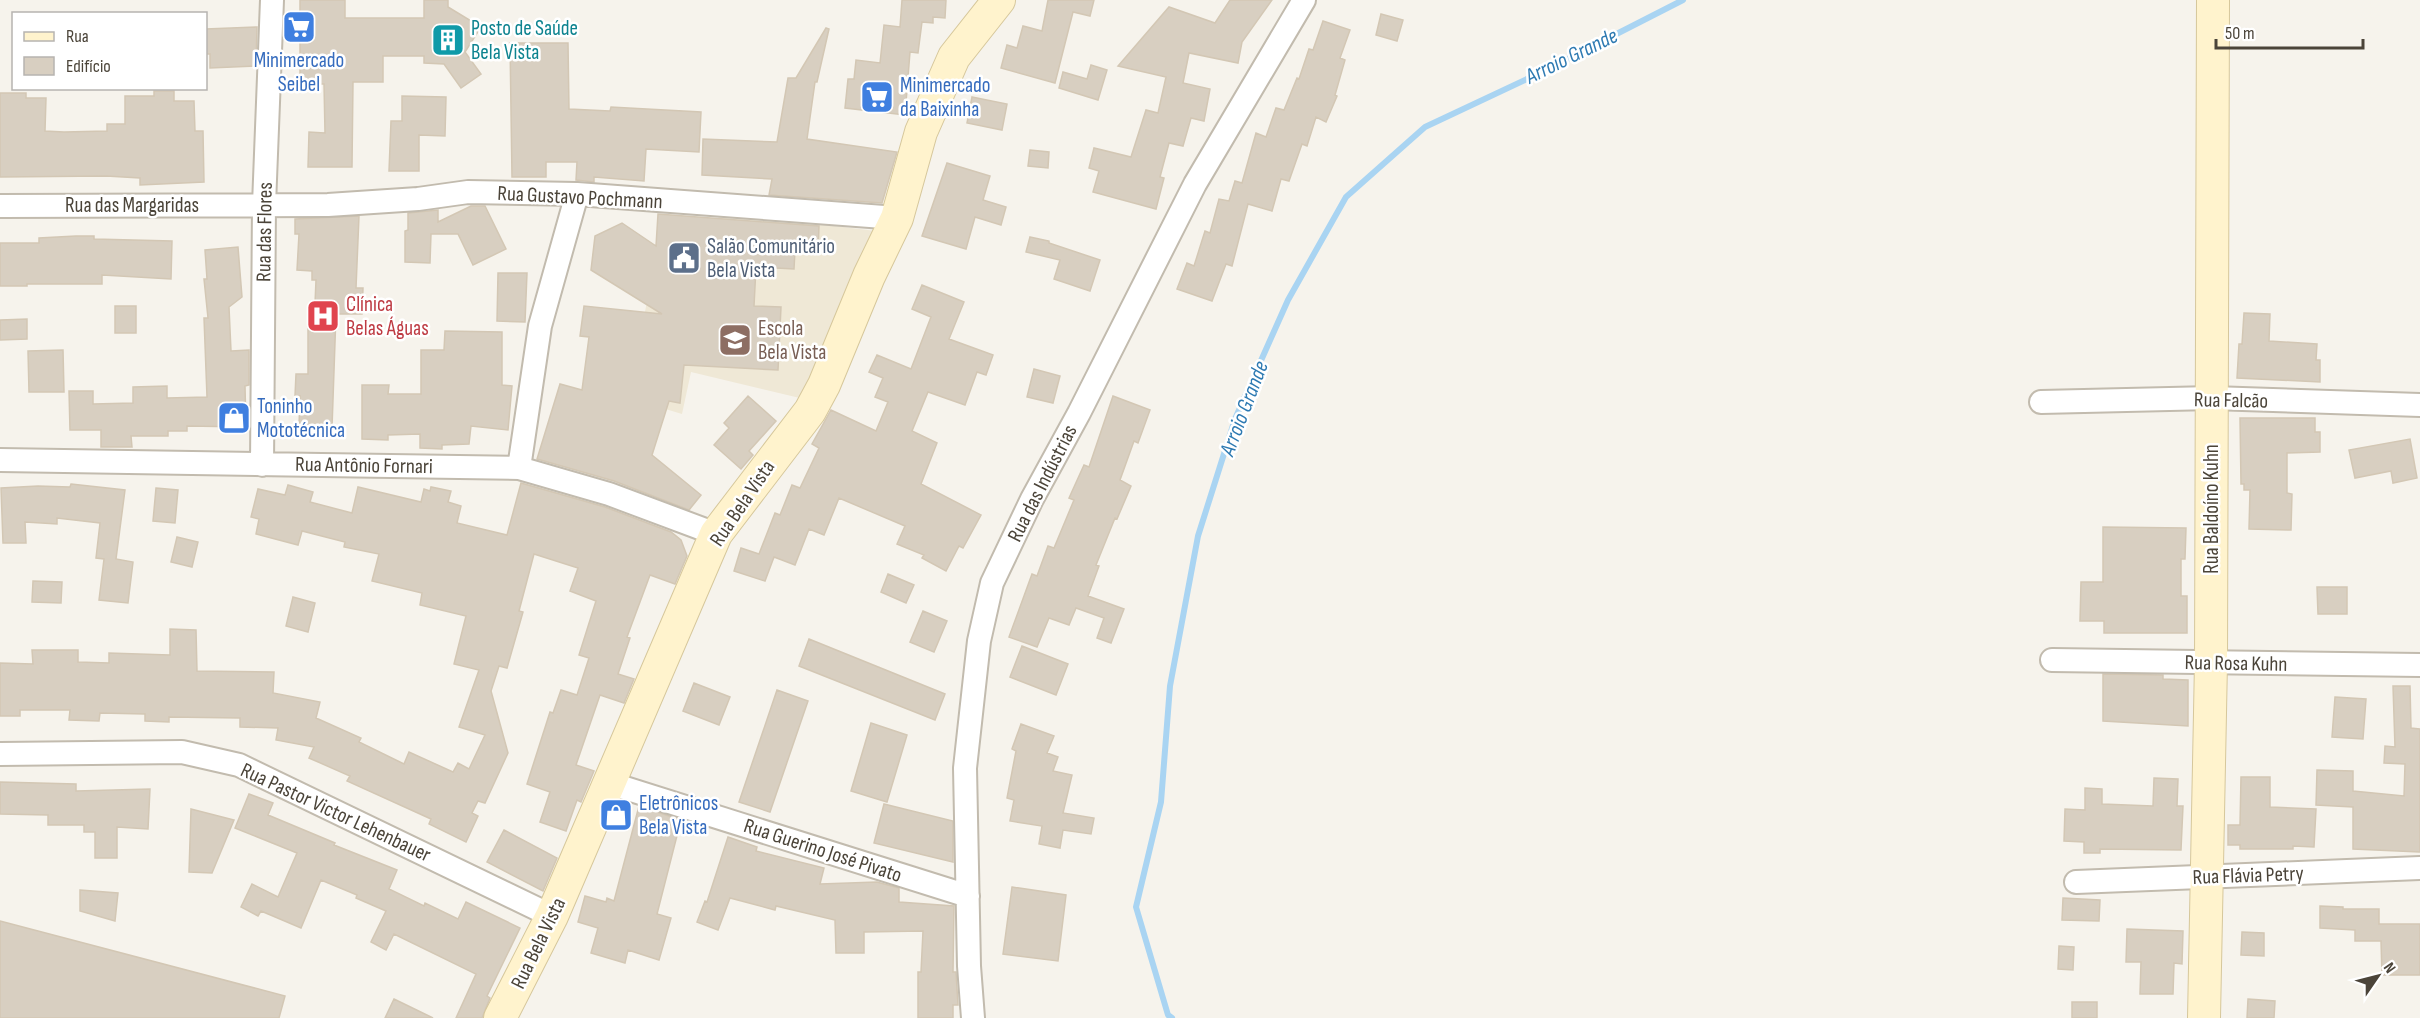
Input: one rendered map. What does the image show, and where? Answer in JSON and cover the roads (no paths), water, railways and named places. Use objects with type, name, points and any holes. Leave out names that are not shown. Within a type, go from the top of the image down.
[{"type":"main road","name":"Rua Bela Vista","points":[[500,1018],[552,916],[716,534],[810,411],[824,385],[869,276],[897,218],[921,132],[954,57],[999,0]]},
{"type":"main road","name":"Rua Baldoíno Kuhn","points":[[2204,1018],[2211,662],[2213,0]]},
{"type":"street","name":"Rua das Flores","points":[[262,465],[264,205],[272,0]]},
{"type":"street","name":"Rua das Indústrias","points":[[973,1018],[964,768],[979,641],[992,583],[1032,499],[1090,392],[1195,184],[1304,0]]},
{"type":"street","name":"Rua Gustavo Pochmann","points":[[264,205],[328,205],[407,200],[468,192],[577,194],[897,218]]},
{"type":"street","points":[[519,468],[540,327],[577,194]]},
{"type":"street","name":"Rua das Margaridas","points":[[0,206],[264,205]]},
{"type":"street","name":"Rua Falcão","points":[[2041,402],[2212,398],[2420,405]]},
{"type":"street","name":"Rua Antônio Fornari","points":[[0,460],[519,468],[609,494],[716,534]]},
{"type":"street","name":"Rua Rosa Kuhn","points":[[2052,660],[2420,665]]},
{"type":"street","name":"Rua Pastor Victor Lehenbauer","points":[[0,754],[182,752],[239,765],[552,916]]},
{"type":"street","name":"Rua Guerino José Pivato","points":[[609,783],[968,896]]},
{"type":"street","name":"Rua Flávia Petry","points":[[2076,882],[2420,868]]},
{"type":"waterway","name":"Arroio Grande","points":[[1172,1018],[1168,1015],[1136,907],[1161,802],[1170,686],[1198,536],[1235,419],[1288,300],[1346,197],[1425,127],[1544,71],[1683,0]]},
{"type":"place","name":"Minimercado Seibel","points":[[299,27]]},
{"type":"place","name":"Posto de Saúde Bela Vista","points":[[448,40]]},
{"type":"place","name":"Minimercado da Baixinha","points":[[877,97]]},
{"type":"place","name":"Salão Comunitário Bela Vista","points":[[684,258]]},
{"type":"place","name":"Clínica Belas Águas","points":[[323,316]]},
{"type":"place","name":"Escola Bela Vista","points":[[735,340]]},
{"type":"place","name":"Toninho Mototécnica","points":[[234,418]]},
{"type":"place","name":"Eletrônicos Bela Vista","points":[[616,815]]}]
